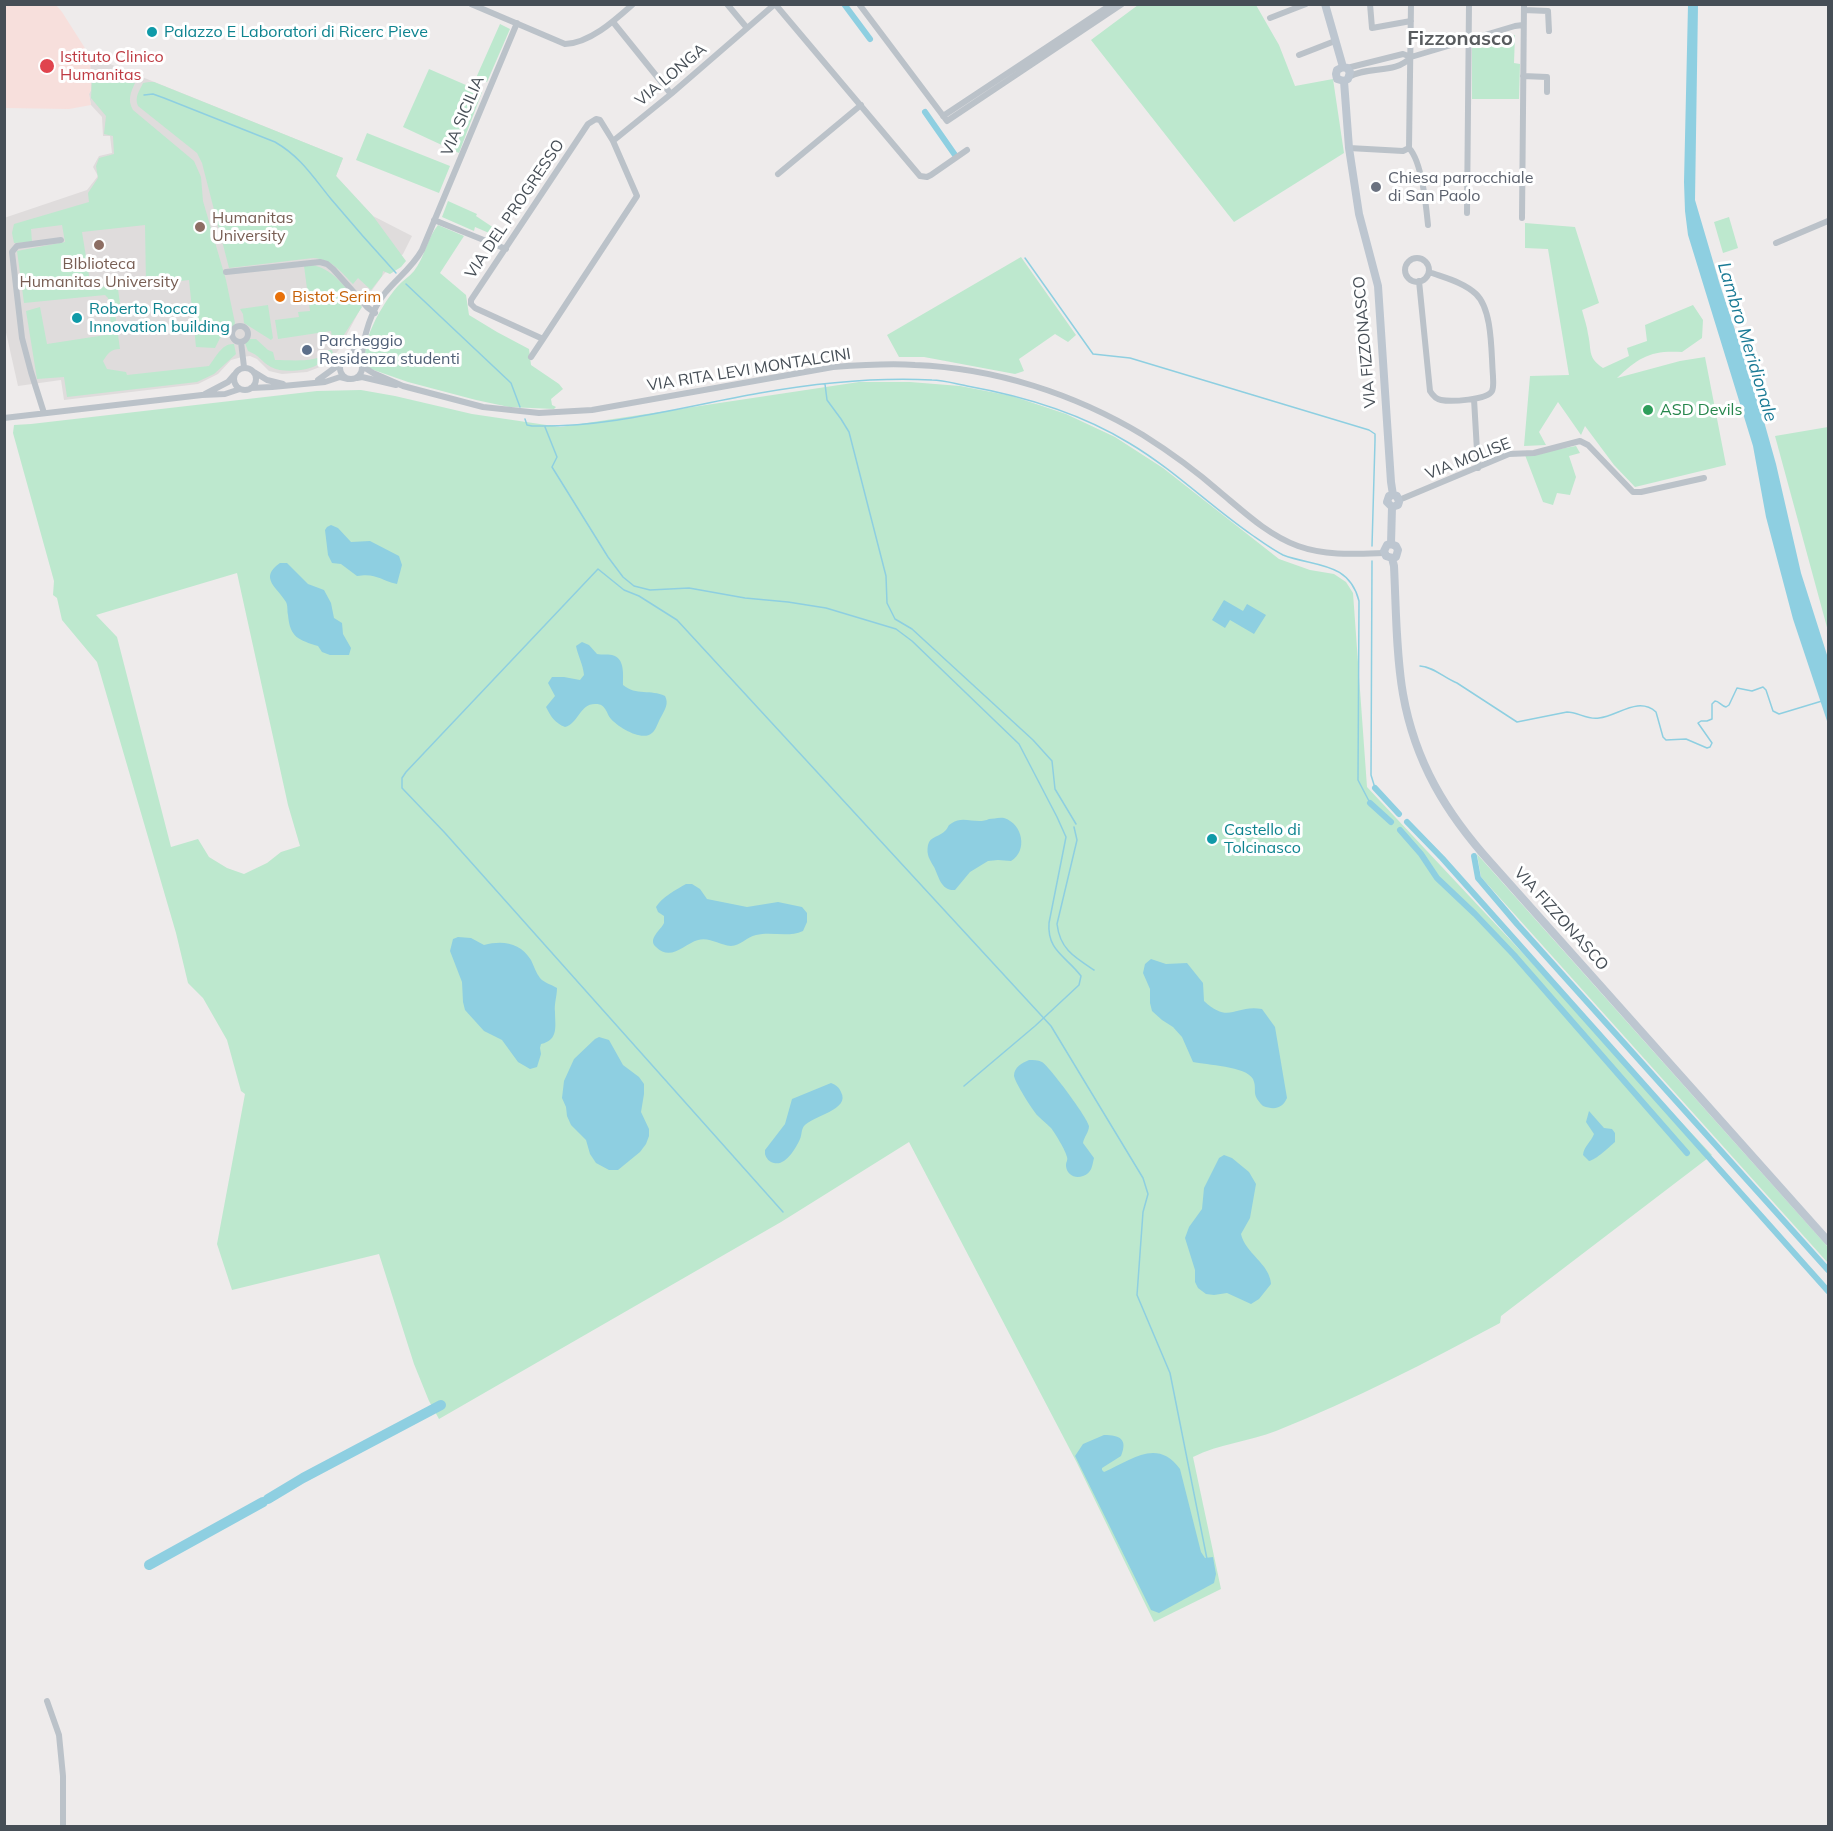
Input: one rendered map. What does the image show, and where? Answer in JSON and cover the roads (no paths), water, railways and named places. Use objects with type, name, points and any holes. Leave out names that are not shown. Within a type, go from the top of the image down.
[{"type":"main road","name":"VIA FIZZONASCO","points":[[1325,4],[1346,73],[1349,148],[1359,213],[1378,286],[1389,463],[1396,497],[1387,500],[1392,507],[1391,544]]},
{"type":"main road","points":[[1391,544],[1398,550],[1396,556],[1392,558],[1381,553],[1391,544]]},
{"type":"main road","name":"VIA FIZZONASCO","points":[[1392,558],[1403,692],[1407,714],[1423,762],[1435,788],[1456,821],[1828,1241]]},
{"type":"street","points":[[471,4],[565,44],[575,44],[613,22],[633,4]]},
{"type":"street","points":[[727,4],[747,28]]},
{"type":"street","points":[[775,4],[923,177],[931,175],[967,150]]},
{"type":"street","name":"VIA LONGA","points":[[613,141],[775,4]]},
{"type":"street","points":[[859,4],[945,118],[1122,4]]},
{"type":"street","points":[[1079,30],[1112,4]]},
{"type":"street","points":[[1270,18],[1290,7],[1306,4]]},
{"type":"street","points":[[1370,4],[1372,28],[1411,21]]},
{"type":"street","points":[[1411,4],[1409,148],[1414,153],[1420,176],[1428,225]]},
{"type":"street","points":[[1467,213],[1469,4]]},
{"type":"street","points":[[1522,218],[1524,7],[1548,11],[1549,32]]},
{"type":"street","points":[[613,22],[671,94]]},
{"type":"street","name":"VIA SICILIA","points":[[363,341],[385,293],[417,259],[517,23]]},
{"type":"street","points":[[1346,73],[1364,70],[1377,71],[1404,64],[1410,57],[1523,25]]},
{"type":"street","points":[[1299,55],[1335,41]]},
{"type":"street","points":[[1523,76],[1547,77],[1546,92]]},
{"type":"street","points":[[778,174],[861,105]]},
{"type":"street","name":"VIA DEL PROGRESSO","points":[[543,339],[475,308],[471,304],[474,295],[588,124],[596,119],[600,120],[613,141]]},
{"type":"street","points":[[531,357],[637,196],[613,141]]},
{"type":"street","points":[[1349,148],[1403,151],[1409,148]]},
{"type":"street","points":[[434,219],[506,249]]},
{"type":"street","points":[[1776,243],[1828,221]]},
{"type":"street","points":[[44,413],[22,338],[12,252],[17,246],[61,240]]},
{"type":"street","points":[[1420,258],[1424,260],[1429,272],[1423,280],[1419,281],[1407,276],[1405,267],[1411,260],[1420,258]]},
{"type":"street","points":[[226,272],[320,262],[333,269],[375,313]]},
{"type":"street","points":[[1419,281],[1430,392],[1442,401],[1483,398],[1490,394],[1493,386],[1485,308],[1476,293],[1429,272]]},
{"type":"street","points":[[348,357],[363,341]]},
{"type":"street","points":[[340,364],[340,372],[352,378],[361,373],[363,341]]},
{"type":"street","points":[[241,342],[244,367]]},
{"type":"street","name":"VIA RITA LEVI MONTALCINI","points":[[314,382],[328,374],[348,357],[355,358],[373,373],[403,386]]},
{"type":"street","name":"VIA RITA LEVI MONTALCINI","points":[[4,418],[218,395],[240,389],[325,382],[340,377],[362,377],[483,407],[539,413],[572,412],[833,368],[911,364],[983,373],[1042,388],[1083,404],[1115,419],[1157,444],[1265,528],[1288,542],[1325,553],[1381,553]]},
{"type":"street","name":"VIA RITA LEVI MONTALCINI","points":[[202,395],[228,382],[240,368],[244,367],[267,380],[290,385]]},
{"type":"street","points":[[251,388],[256,382],[253,371]]},
{"type":"street","points":[[234,374],[233,381],[240,389]]},
{"type":"street","points":[[1474,399],[1478,468]]},
{"type":"street","name":"VIA MOLISE","points":[[1396,497],[1478,468],[1509,454],[1540,452],[1580,441],[1588,445],[1633,492],[1704,478]]},
{"type":"street","points":[[47,1701],[59,1735],[63,1776],[63,1827]]},
{"type":"water","points":[[1688,5],[1698,5],[1695,200],[1756,393],[1776,464],[1801,573],[1828,658],[1828,724],[1793,619],[1766,517],[1753,446],[1688,235],[1684,182]]},
{"type":"water","points":[[331,525],[338,528],[351,542],[370,541],[399,556],[402,565],[397,584],[374,576],[357,576],[341,564],[332,563],[328,555],[325,530]]},
{"type":"water","points":[[280,563],[287,563],[308,584],[324,590],[331,603],[334,618],[342,623],[343,634],[351,648],[349,655],[330,655],[322,652],[318,646],[301,640],[293,633],[286,602],[270,578],[274,568]]},
{"type":"water","points":[[1224,600],[1243,611],[1247,604],[1266,615],[1254,634],[1230,620],[1225,628],[1212,620]]},
{"type":"water","points":[[582,642],[589,645],[597,654],[612,655],[619,659],[623,685],[633,690],[665,696],[666,706],[652,733],[642,736],[624,729],[611,719],[604,707],[599,704],[586,707],[574,722],[565,727],[552,717],[546,707],[555,696],[548,683],[552,677],[580,680],[584,675],[576,646]]},
{"type":"water","points":[[1004,818],[1016,826],[1021,838],[1020,851],[1011,861],[988,861],[970,872],[955,890],[950,890],[941,883],[929,857],[929,842],[956,821]]},
{"type":"water","points":[[686,884],[692,884],[700,889],[707,899],[747,907],[778,902],[802,907],[807,913],[807,922],[803,931],[797,933],[756,935],[734,946],[702,939],[677,951],[667,953],[656,947],[653,941],[664,923],[664,916],[658,912],[656,907],[665,897]]},
{"type":"water","points":[[471,938],[484,945],[504,943],[522,949],[542,980],[557,988],[555,1032],[551,1039],[541,1044],[537,1067],[530,1069],[518,1062],[502,1040],[484,1031],[465,1010],[462,982],[450,951],[453,939]]},
{"type":"water","points":[[1151,959],[1166,964],[1187,963],[1203,983],[1204,1001],[1220,1012],[1262,1009],[1275,1027],[1287,1098],[1283,1104],[1274,1108],[1263,1106],[1255,1095],[1253,1079],[1242,1071],[1193,1062],[1182,1037],[1152,1011],[1150,989],[1143,973],[1145,964]]},
{"type":"water","points":[[599,1037],[609,1040],[623,1065],[639,1077],[644,1084],[641,1112],[649,1129],[649,1136],[640,1152],[618,1170],[609,1170],[596,1163],[590,1154],[586,1140],[571,1125],[562,1098],[564,1081],[574,1059]]},
{"type":"water","points":[[1029,1060],[1040,1061],[1046,1066],[1068,1092],[1087,1121],[1089,1128],[1083,1143],[1094,1158],[1091,1169],[1086,1175],[1074,1177],[1068,1172],[1067,1157],[1060,1142],[1051,1128],[1035,1113],[1017,1084],[1014,1076],[1015,1070]]},
{"type":"water","points":[[831,1083],[840,1090],[843,1098],[841,1104],[804,1126],[798,1143],[783,1162],[769,1161],[765,1150],[785,1124],[792,1099]]},
{"type":"water","points":[[1589,1111],[1604,1128],[1612,1129],[1615,1133],[1615,1142],[1599,1156],[1589,1161],[1583,1155],[1594,1134],[1586,1122]]},
{"type":"water","points":[[1224,1155],[1232,1158],[1249,1172],[1256,1184],[1250,1218],[1241,1234],[1247,1247],[1266,1270],[1271,1284],[1259,1299],[1251,1304],[1227,1293],[1206,1294],[1198,1288],[1185,1238],[1189,1227],[1202,1209],[1204,1188],[1219,1158]]},
{"type":"water","points":[[1104,1435],[1118,1437],[1124,1446],[1121,1456],[1102,1468],[1104,1472],[1143,1454],[1153,1453],[1162,1454],[1171,1459],[1180,1469],[1201,1552],[1205,1558],[1213,1557],[1216,1574],[1214,1583],[1159,1613],[1151,1610],[1075,1456],[1083,1444]]},
{"type":"waterway","points":[[844,4],[870,39]]},
{"type":"waterway","points":[[144,95],[153,94],[164,98],[275,142],[284,148],[306,168],[396,273]]},
{"type":"waterway","points":[[925,112],[955,155]]},
{"type":"waterway","points":[[1025,258],[1093,354],[1130,358],[1369,430],[1375,434],[1372,546]]},
{"type":"waterway","points":[[406,284],[511,383],[520,407]]},
{"type":"waterway","points":[[525,419],[527,425],[532,426],[590,424],[803,386],[867,380],[910,379],[941,381],[1009,395],[1051,407],[1091,423],[1145,453],[1236,524],[1275,551],[1339,572],[1354,588],[1359,601],[1358,780],[1370,803]]},
{"type":"waterway","points":[[825,384],[827,400],[849,432],[886,576],[887,603],[895,619],[912,629],[1033,740],[1052,761],[1055,789],[1076,824]]},
{"type":"waterway","points":[[545,427],[557,457],[552,467],[608,557],[623,577],[634,586],[650,590],[689,588],[745,598],[826,608],[896,629],[912,641],[1019,744],[1066,837],[1049,932],[1054,947],[1081,976],[1079,985],[964,1086]]},
{"type":"waterway","points":[[1372,561],[1371,775],[1375,788]]},
{"type":"waterway","points":[[783,1212],[445,833],[402,788],[402,778],[406,772],[598,569],[624,590],[639,596],[677,620],[1051,1026],[1143,1178],[1148,1194],[1143,1212],[1137,1295],[1170,1373],[1207,1559]]},
{"type":"waterway","points":[[1420,666],[1430,668],[1457,683],[1517,722],[1567,712],[1599,718],[1635,706],[1642,706],[1656,712],[1663,737],[1666,740],[1686,739],[1707,748],[1712,743],[1698,723],[1712,719],[1712,704],[1715,701],[1726,707],[1729,705],[1737,688],[1752,691],[1763,687],[1773,711],[1779,714],[1822,701]]},
{"type":"waterway","points":[[1375,788],[1399,814]]},
{"type":"waterway","points":[[1370,803],[1391,822]]},
{"type":"waterway","points":[[1407,822],[1442,858],[1828,1291]]},
{"type":"waterway","points":[[1074,827],[1077,840],[1057,924],[1061,940],[1069,952],[1094,970]]},
{"type":"waterway","points":[[1400,830],[1421,854],[1437,878],[1514,955],[1687,1153]]},
{"type":"waterway","points":[[1474,856],[1478,878],[1517,924],[1828,1270]]},
{"type":"waterway","points":[[268,1499],[441,1405]]},
{"type":"waterway","points":[[149,1565],[263,1502]]},
{"type":"place","name":"Palazzo E Laboratori di Ricerc Pieve","points":[[152,32]]},
{"type":"place","name":"Istituto Clinico Humanitas","points":[[47,66]]},
{"type":"place","name":"Chiesa parrocchiale di San Paolo","points":[[1376,187]]},
{"type":"place","name":"Humanitas University","points":[[200,227]]},
{"type":"place","name":"BIblioteca Humanitas University","points":[[99,245]]},
{"type":"place","name":"Bistot Serim","points":[[280,297]]},
{"type":"place","name":"Roberto Rocca Innovation building","points":[[77,318]]},
{"type":"place","name":"Parcheggio Residenza studenti","points":[[307,350]]},
{"type":"place","name":"ASD Devils","points":[[1648,410]]},
{"type":"place","name":"Castello di Tolcinasco","points":[[1212,839]]},
{"type":"district","name":"Fizzonasco","points":[[1460,39]]},
{"type":"water label","name":"Lambro Meridionale","points":[[1747,342]]}]
